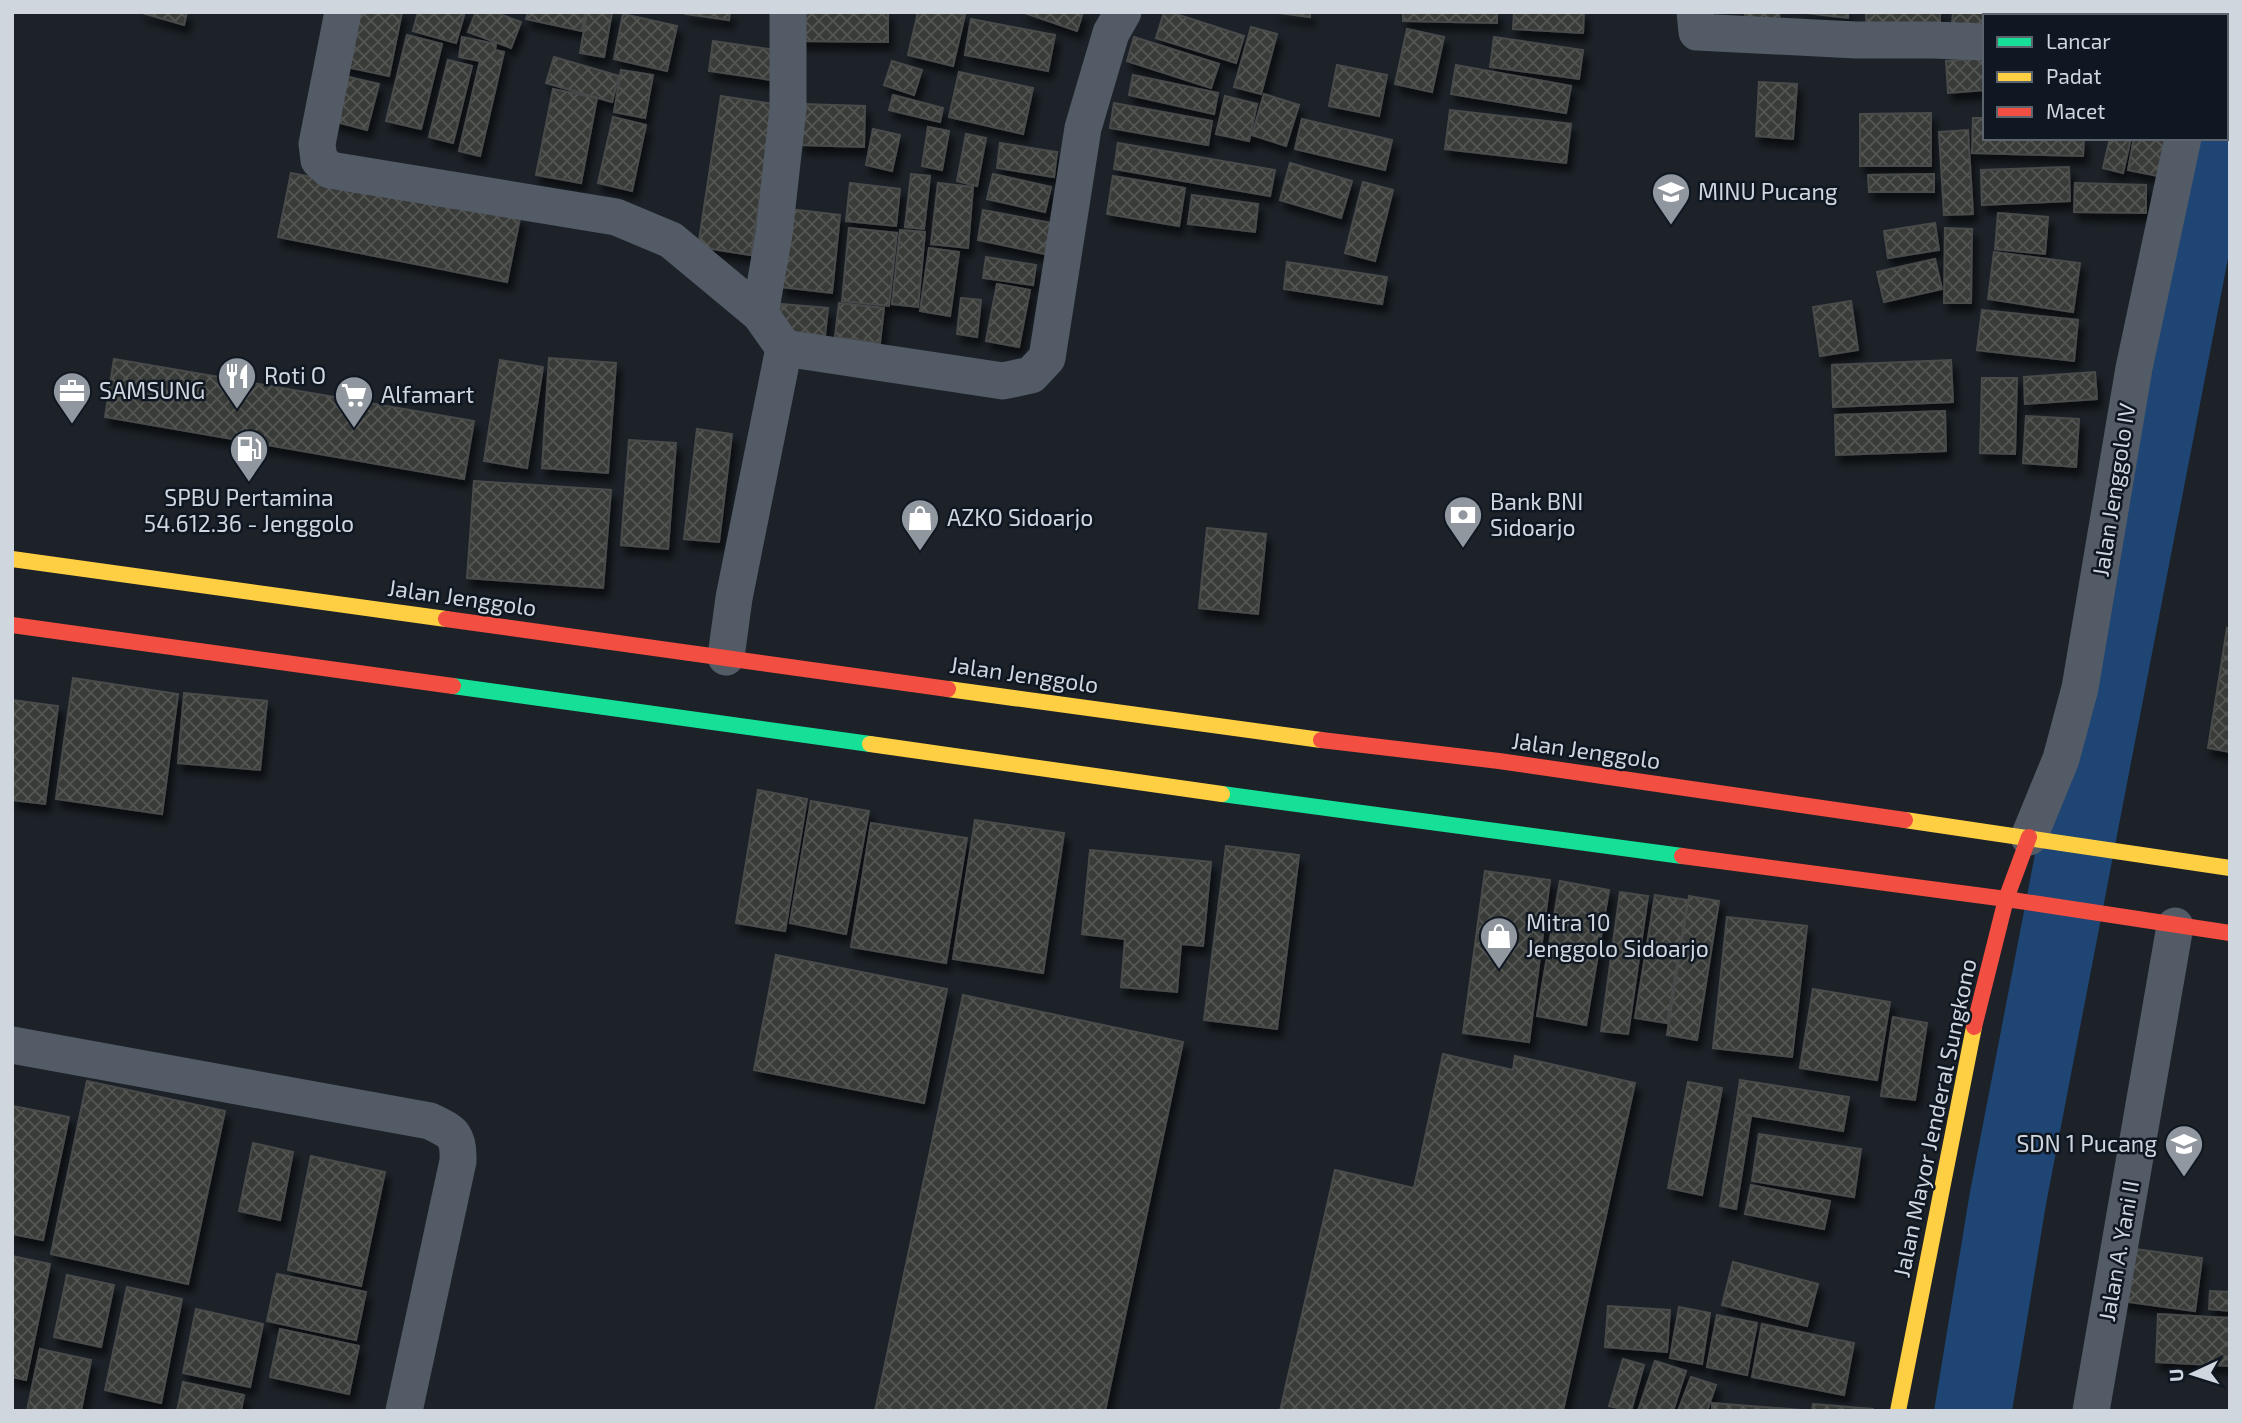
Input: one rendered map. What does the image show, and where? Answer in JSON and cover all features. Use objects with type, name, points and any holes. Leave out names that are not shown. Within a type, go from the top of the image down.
[{"type":"main road","name":"Jalan Jenggolo","points":[[12,559],[1286,736],[1499,761],[2230,868]]},
{"type":"main road","points":[[12,625],[1371,816],[2007,899],[2230,933]]},
{"type":"main road","name":"Jalan Mayor Jenderal Sungkono","points":[[1898,1411],[1973,1031],[2007,899],[2029,837]]},
{"type":"street","points":[[343,12],[317,144],[319,160],[330,170],[616,217],[671,240],[761,314],[784,348],[734,598],[726,657]]},
{"type":"street","points":[[761,314],[789,109],[788,12]]},
{"type":"street","points":[[784,348],[1003,381],[1031,375],[1047,358],[1083,128],[1111,33],[1123,12]]},
{"type":"street","points":[[1697,35],[1983,42]]},
{"type":"street","name":"Jalan Jenggolo IV","points":[[2029,837],[2061,759],[2080,688],[2134,368],[2183,140]]},
{"type":"street","name":"Jalan A. Yani II","points":[[2091,1411],[2175,926]]},
{"type":"street","points":[[12,1045],[430,1121],[453,1133],[459,1146],[458,1161],[404,1411]]},
{"type":"building","points":[[139,12],[187,12],[184,25]]},
{"type":"building","points":[[354,12],[402,12],[389,76],[342,66]]},
{"type":"building","points":[[418,12],[465,12],[456,43],[413,31]]},
{"type":"building","points":[[476,12],[494,12],[521,22],[511,48],[468,32]]},
{"type":"building","points":[[528,12],[586,12],[582,31],[526,19]]},
{"type":"building","points":[[587,12],[612,12],[604,57],[580,53]]},
{"type":"building","points":[[685,12],[730,12],[729,20]]},
{"type":"building","points":[[795,12],[888,12],[888,42],[795,41]]},
{"type":"building","points":[[918,12],[953,12],[965,15],[953,66],[908,55]]},
{"type":"building","points":[[1022,12],[1083,12],[1077,31]]},
{"type":"building","points":[[1164,12],[1244,36],[1236,63],[1156,38]]},
{"type":"building","points":[[1272,12],[1310,12],[1310,17]]},
{"type":"building","points":[[1403,12],[1497,12],[1497,23],[1403,21]]},
{"type":"building","points":[[1514,12],[1584,12],[1583,33],[1513,29]]},
{"type":"building","points":[[1745,12],[1779,12],[1780,31],[1746,33]]},
{"type":"building","points":[[1797,12],[1848,12],[1848,18]]},
{"type":"building","points":[[1940,12],[1940,35],[1867,37],[1866,14]]},
{"type":"building","points":[[1953,12],[2030,12],[1983,14],[1983,29],[1952,24]]},
{"type":"building","points":[[2098,12],[2170,12],[2170,14]]},
{"type":"building","points":[[623,14],[677,26],[667,71],[614,59]]},
{"type":"building","points":[[971,19],[1055,35],[1048,71],[965,55]]},
{"type":"building","points":[[1251,27],[1277,34],[1261,94],[1234,87]]},
{"type":"building","points":[[1407,29],[1444,37],[1432,92],[1395,84]]},
{"type":"building","points":[[407,35],[442,44],[421,129],[386,121]]},
{"type":"building","points":[[462,37],[496,44],[495,50],[504,52],[480,156],[459,151],[480,61],[459,57]]},
{"type":"building","points":[[1134,37],[1219,64],[1211,88],[1127,61]]},
{"type":"building","points":[[1494,37],[1583,50],[1579,79],[1490,67]]},
{"type":"building","points":[[713,41],[783,51],[779,81],[709,71]]},
{"type":"building","points":[[554,57],[619,76],[612,102],[546,83]]},
{"type":"building","points":[[1983,58],[1983,90],[1948,93],[1946,61]]},
{"type":"building","points":[[448,60],[472,66],[453,143],[429,137]]},
{"type":"building","points":[[892,61],[922,70],[914,95],[884,85]]},
{"type":"building","points":[[1337,65],[1387,75],[1379,116],[1329,106]]},
{"type":"building","points":[[1456,65],[1571,86],[1566,113],[1451,94]]},
{"type":"building","points":[[621,70],[653,75],[645,118],[614,112]]},
{"type":"building","points":[[959,72],[1033,88],[1023,134],[949,117]]},
{"type":"building","points":[[1133,75],[1218,93],[1214,114],[1129,95]]},
{"type":"building","points":[[344,76],[379,84],[367,130],[333,121]]},
{"type":"building","points":[[1759,82],[1797,84],[1793,139],[1756,136]]},
{"type":"building","points":[[553,89],[597,98],[581,183],[536,175]]},
{"type":"building","points":[[1264,94],[1299,105],[1286,146],[1252,135]]},
{"type":"building","points":[[893,95],[943,108],[940,122],[889,110]]},
{"type":"building","points":[[721,96],[774,104],[751,255],[698,247]]},
{"type":"building","points":[[1225,96],[1257,104],[1249,141],[1216,134]]},
{"type":"building","points":[[1114,103],[1212,121],[1208,145],[1110,128]]},
{"type":"building","points":[[802,104],[865,106],[864,147],[800,145]]},
{"type":"building","points":[[1450,110],[1571,124],[1566,163],[1445,149]]},
{"type":"building","points":[[1931,113],[1931,166],[1860,166],[1860,114]]},
{"type":"building","points":[[613,117],[646,125],[632,191],[598,183]]},
{"type":"building","points":[[1973,118],[1983,118],[1983,140],[2084,140],[2083,156],[1972,153]]},
{"type":"building","points":[[1302,119],[1392,140],[1385,170],[1295,149]]},
{"type":"building","points":[[928,127],[949,131],[942,170],[922,166]]},
{"type":"building","points":[[873,129],[900,135],[892,171],[866,165]]},
{"type":"building","points":[[1968,130],[1973,214],[1944,215],[1939,132]]},
{"type":"building","points":[[966,134],[986,138],[977,186],[957,181]]},
{"type":"building","points":[[2110,140],[2131,140],[2123,173],[2103,168]]},
{"type":"building","points":[[2134,140],[2176,140],[2168,178],[2128,170]]},
{"type":"building","points":[[1000,143],[1057,152],[1054,177],[997,168]]},
{"type":"building","points":[[1118,143],[1275,170],[1270,196],[1114,169]]},
{"type":"building","points":[[1290,163],[1352,181],[1341,218],[1280,200]]},
{"type":"building","points":[[2069,167],[2070,201],[1982,205],[1981,170]]},
{"type":"building","points":[[291,173],[520,218],[507,282],[278,237]]},
{"type":"building","points":[[911,174],[930,176],[924,229],[905,227]]},
{"type":"building","points":[[993,174],[1051,187],[1045,212],[987,199]]},
{"type":"building","points":[[1934,174],[1934,192],[1869,192],[1868,175]]},
{"type":"building","points":[[1113,176],[1185,188],[1179,226],[1107,214]]},
{"type":"building","points":[[1363,182],[1393,190],[1375,261],[1345,253]]},
{"type":"building","points":[[850,183],[900,189],[896,226],[846,221]]},
{"type":"building","points":[[938,183],[973,187],[968,248],[931,244]]},
{"type":"building","points":[[2075,183],[2146,185],[2146,213],[2074,212]]},
{"type":"building","points":[[1192,195],[1258,204],[1255,232],[1188,224]]},
{"type":"building","points":[[789,209],[840,215],[832,293],[781,287]]},
{"type":"building","points":[[983,210],[1051,223],[1045,254],[978,240]]},
{"type":"building","points":[[1998,213],[2048,217],[2045,254],[1995,249]]},
{"type":"building","points":[[1935,223],[1939,250],[1888,258],[1884,231]]},
{"type":"building","points":[[849,228],[897,233],[889,306],[842,301]]},
{"type":"building","points":[[1945,228],[1972,229],[1971,303],[1944,303]]},
{"type":"building","points":[[900,230],[925,232],[918,307],[892,304]]},
{"type":"building","points":[[929,248],[959,252],[950,316],[920,311]]},
{"type":"building","points":[[1994,252],[2080,263],[2073,312],[1988,299]]},
{"type":"building","points":[[986,257],[1036,265],[1033,285],[983,278]]},
{"type":"building","points":[[1935,259],[1942,289],[1884,302],[1877,272]]},
{"type":"building","points":[[1287,262],[1387,277],[1382,304],[1284,289]]},
{"type":"building","points":[[997,284],[1030,290],[1019,347],[986,341]]},
{"type":"building","points":[[961,298],[981,300],[977,337],[957,334]]},
{"type":"building","points":[[1851,301],[1858,350],[1820,356],[1813,307]]},
{"type":"building","points":[[839,303],[884,308],[880,343],[835,337]]},
{"type":"building","points":[[781,304],[828,308],[825,336],[778,331]]},
{"type":"building","points":[[1982,310],[2078,320],[2074,361],[1977,350]]},
{"type":"building","points":[[549,358],[616,363],[608,473],[542,468]]},
{"type":"building","points":[[114,359],[474,421],[464,479],[105,417]]},
{"type":"building","points":[[500,360],[543,367],[527,468],[484,461]]},
{"type":"building","points":[[1951,360],[1953,402],[1833,407],[1832,365]]},
{"type":"building","points":[[2095,372],[2097,399],[2025,404],[2024,377]]},
{"type":"building","points":[[1982,378],[2017,378],[2015,454],[1980,453]]},
{"type":"building","points":[[1945,411],[1946,451],[1836,455],[1835,415]]},
{"type":"building","points":[[2026,416],[2079,419],[2076,467],[2023,463]]},
{"type":"building","points":[[697,429],[732,434],[719,542],[684,539]]},
{"type":"building","points":[[629,440],[676,443],[668,549],[621,545]]},
{"type":"building","points":[[474,481],[611,490],[603,588],[467,578]]},
{"type":"building","points":[[1207,528],[1266,534],[1258,614],[1199,608]]},
{"type":"building","points":[[2227,628],[2230,629],[2230,752],[2208,748]]},
{"type":"building","points":[[73,678],[178,694],[162,814],[56,799]]},
{"type":"building","points":[[184,693],[267,701],[260,770],[178,763]]},
{"type":"building","points":[[12,700],[58,706],[45,804],[12,800]]},
{"type":"building","points":[[758,790],[807,799],[785,931],[736,923]]},
{"type":"building","points":[[811,801],[869,811],[846,934],[790,923]]},
{"type":"building","points":[[975,820],[1064,833],[1043,973],[953,959]]},
{"type":"building","points":[[871,823],[967,838],[946,963],[851,947]]},
{"type":"building","points":[[1226,846],[1299,855],[1277,1029],[1204,1020]]},
{"type":"building","points":[[1090,850],[1211,862],[1203,946],[1181,944],[1177,992],[1121,987],[1125,939],[1082,934]]},
{"type":"building","points":[[1485,871],[1550,880],[1529,1042],[1463,1033]]},
{"type":"building","points":[[1560,881],[1609,890],[1586,1025],[1537,1016]]},
{"type":"building","points":[[1620,892],[1648,896],[1628,1034],[1601,1031]]},
{"type":"building","points":[[1655,895],[1688,900],[1667,1023],[1635,1018]]},
{"type":"building","points":[[1689,896],[1719,901],[1697,1040],[1667,1035]]},
{"type":"building","points":[[1727,917],[1807,926],[1792,1057],[1713,1048]]},
{"type":"building","points":[[776,955],[947,989],[924,1103],[754,1070]]},
{"type":"building","points":[[1813,989],[1890,1002],[1877,1080],[1800,1068]]},
{"type":"building","points":[[963,995],[1183,1042],[1105,1411],[875,1411]]},
{"type":"building","points":[[1893,1017],[1927,1023],[1915,1100],[1881,1096]]},
{"type":"building","points":[[1443,1054],[1513,1070],[1515,1056],[1635,1083],[1563,1411],[1280,1411],[1335,1170],[1414,1188]]},
{"type":"building","points":[[1740,1080],[1849,1097],[1843,1131],[1735,1113]]},
{"type":"building","points":[[87,1081],[225,1111],[188,1284],[51,1254]]},
{"type":"building","points":[[1688,1082],[1722,1088],[1702,1195],[1668,1188]]},
{"type":"building","points":[[13,1106],[69,1117],[43,1240],[12,1234]]},
{"type":"building","points":[[1735,1113],[1751,1116],[1736,1209],[1720,1206]]},
{"type":"building","points":[[1759,1134],[1861,1149],[1854,1197],[1752,1181]]},
{"type":"building","points":[[253,1143],[293,1152],[280,1220],[239,1211]]},
{"type":"building","points":[[311,1156],[385,1172],[361,1286],[288,1270]]},
{"type":"building","points":[[1751,1185],[1830,1201],[1824,1229],[1745,1214]]},
{"type":"building","points":[[2128,1248],[2202,1258],[2195,1311],[2121,1301]]},
{"type":"building","points":[[12,1256],[50,1264],[26,1380],[12,1377]]},
{"type":"building","points":[[1733,1262],[1818,1284],[1807,1326],[1722,1305]]},
{"type":"building","points":[[277,1274],[366,1292],[356,1340],[267,1321]]},
{"type":"building","points":[[67,1275],[114,1285],[101,1347],[54,1337]]},
{"type":"building","points":[[127,1287],[182,1299],[161,1403],[105,1390]]},
{"type":"building","points":[[2210,1291],[2230,1292],[2230,1311],[2209,1309]]},
{"type":"building","points":[[1608,1306],[1670,1310],[1667,1352],[1605,1347]]},
{"type":"building","points":[[1679,1307],[1710,1313],[1702,1364],[1670,1358]]},
{"type":"building","points":[[196,1309],[263,1324],[250,1387],[183,1373]]},
{"type":"building","points":[[2158,1314],[2230,1318],[2230,1366],[2156,1362]]},
{"type":"building","points":[[1717,1315],[1757,1323],[1747,1375],[1707,1367]]},
{"type":"building","points":[[1762,1324],[1854,1343],[1844,1395],[1752,1377]]},
{"type":"building","points":[[280,1329],[359,1346],[349,1394],[270,1377]]},
{"type":"building","points":[[40,1349],[91,1360],[81,1411],[27,1411]]},
{"type":"building","points":[[1623,1359],[1644,1365],[1631,1411],[1609,1406]]},
{"type":"building","points":[[1655,1361],[1686,1371],[1673,1411],[1638,1411]]},
{"type":"building","points":[[1691,1377],[1716,1385],[1707,1411],[1678,1411]]},
{"type":"building","points":[[183,1382],[244,1395],[241,1411],[177,1411]]},
{"type":"building","points":[[1712,1403],[1802,1410],[1802,1411],[1712,1411]]},
{"type":"building","points":[[1813,1404],[1873,1409],[1873,1411],[1812,1411]]},
{"type":"waterway","points":[[2228,53],[2230,44]]},
{"type":"waterway","points":[[1973,1411],[2008,1198],[2212,140]]},
{"type":"traffic: fast","points":[[453,686],[870,744]]},
{"type":"traffic: fast","points":[[1222,794],[1682,856]]},
{"type":"traffic: slow","points":[[12,559],[446,619]]},
{"type":"traffic: slow","points":[[948,689],[1321,740]]},
{"type":"traffic: slow","points":[[870,744],[1222,794]]},
{"type":"traffic: slow","points":[[1905,820],[2230,868]]},
{"type":"traffic: slow","points":[[1898,1411],[1974,1027]]},
{"type":"traffic: jam","points":[[446,619],[948,689]]},
{"type":"traffic: jam","points":[[12,625],[453,686]]},
{"type":"traffic: jam","points":[[1321,740],[1499,761],[1905,820]]},
{"type":"traffic: jam","points":[[1974,1027],[2006,899],[2029,837]]},
{"type":"traffic: jam","points":[[1682,856],[2006,899],[2230,933]]},
{"type":"place","name":"MINU Pucang","points":[[1671,226]]},
{"type":"place","name":"Roti O","points":[[237,410]]},
{"type":"place","name":"SAMSUNG","points":[[72,425]]},
{"type":"place","name":"Alfamart","points":[[354,429]]},
{"type":"place","name":"SPBU Pertamina 54.612.36 - Jenggolo","points":[[249,483]]},
{"type":"place","name":"Bank BNI Sidoarjo","points":[[1463,549]]},
{"type":"place","name":"AZKO Sidoarjo","points":[[920,552]]},
{"type":"place","name":"Mitra 10 Jenggolo Sidoarjo","points":[[1499,970]]},
{"type":"place","name":"SDN 1 Pucang","points":[[2184,1178]]}]
